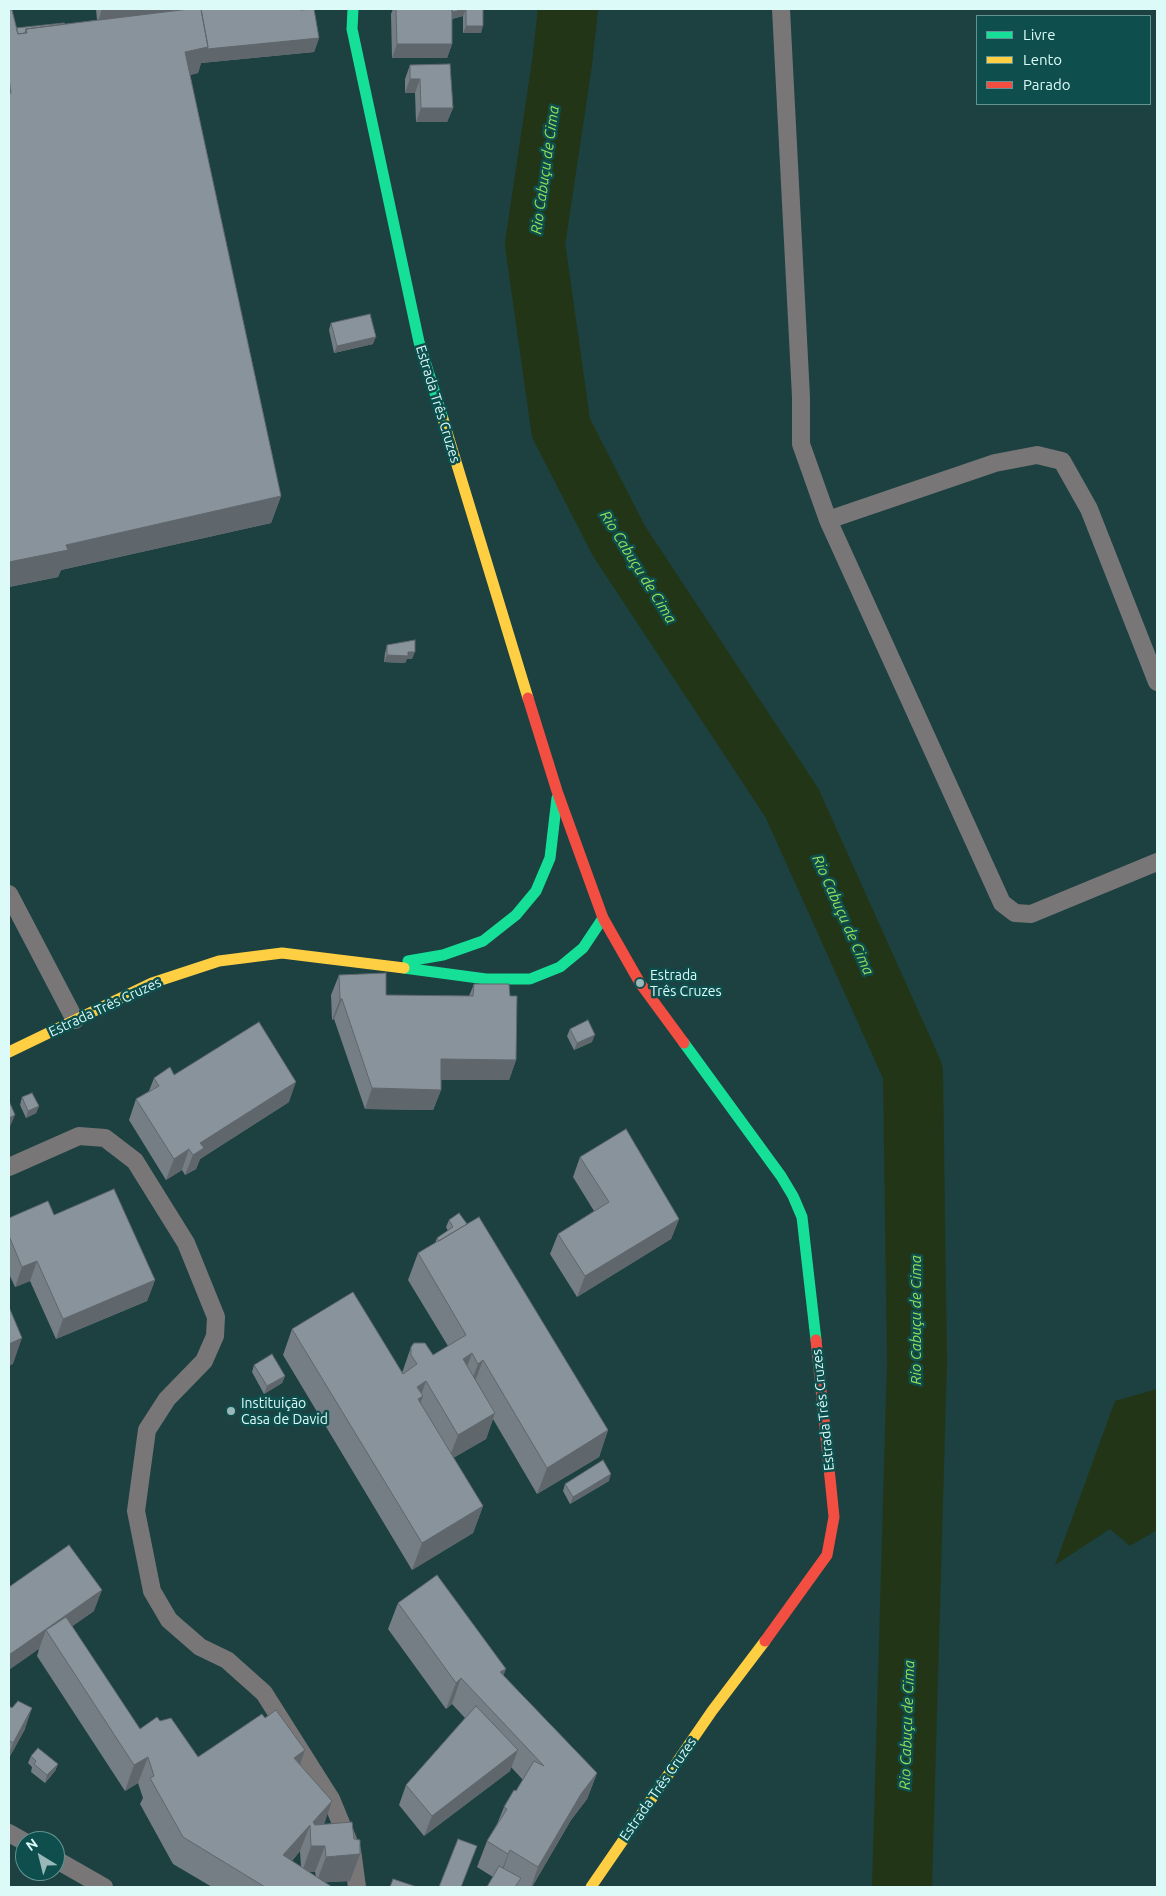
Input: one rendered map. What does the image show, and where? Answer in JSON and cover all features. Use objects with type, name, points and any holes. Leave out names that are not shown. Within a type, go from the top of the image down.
[{"type":"main road","name":"Estrada Três Cruzes","points":[[353,9],[352,30],[419,342],[557,791],[603,918],[640,984],[781,1176],[802,1217],[834,1517],[827,1555],[811,1580],[712,1711],[591,1887]]},
{"type":"main road","name":"Estrada Três Cruzes","points":[[382,965],[443,955],[483,941],[516,915],[536,890],[550,858],[557,791]]},
{"type":"main road","name":"Estrada Três Cruzes","points":[[9,1052],[152,983],[219,962],[282,953],[486,979],[530,980],[560,967],[583,948],[603,918]]},
{"type":"lane","points":[[781,9],[801,397],[801,444],[828,520],[1002,904],[1015,913],[1031,914],[1157,862]]},
{"type":"lane","points":[[828,520],[996,463],[1038,455],[1062,461],[1089,509],[1157,682]]},
{"type":"lane","points":[[9,894],[75,1020]]},
{"type":"lane","points":[[9,1167],[79,1136],[104,1138],[135,1161],[186,1243],[216,1317],[215,1336],[204,1361],[167,1399],[147,1430],[136,1511],[152,1591],[169,1620],[200,1647],[227,1660],[264,1693],[331,1799],[352,1850],[357,1887]]},
{"type":"lane","points":[[65,1865],[104,1887]]},
{"type":"shaded area","points":[[1157,1389],[1157,1530],[1130,1546],[1110,1529],[1055,1565],[1115,1401]]},
{"type":"building","points":[[201,9],[208,47],[185,52],[281,496],[66,545],[68,550],[9,562],[9,94],[11,93],[9,79],[9,10],[12,10],[18,34],[27,33],[26,29]]},
{"type":"building","points":[[201,9],[314,9],[319,38],[207,49]]},
{"type":"building","points":[[396,9],[452,9],[452,44],[397,44]]},
{"type":"building","points":[[452,9],[466,9],[452,12]]},
{"type":"building","points":[[466,9],[483,9],[483,26],[466,26]]},
{"type":"building","points":[[64,23],[26,29],[25,33],[18,34],[16,28]]},
{"type":"building","points":[[450,64],[453,108],[421,108],[420,79],[410,79],[410,65]]},
{"type":"building","points":[[370,314],[376,337],[337,346],[331,323]]},
{"type":"building","points":[[415,640],[415,652],[408,652],[408,656],[387,655],[387,645]]},
{"type":"building","points":[[386,973],[386,995],[473,996],[474,984],[509,984],[510,996],[517,996],[516,1060],[441,1059],[441,1090],[372,1088],[342,999],[340,999],[339,975]]},
{"type":"building","points":[[588,1020],[595,1035],[577,1043],[570,1029]]},
{"type":"building","points":[[259,1022],[296,1082],[200,1143],[204,1148],[193,1155],[189,1149],[174,1159],[136,1099],[159,1086],[154,1078],[170,1067],[174,1075]]},
{"type":"building","points":[[32,1093],[39,1106],[28,1111],[22,1097]]},
{"type":"building","points":[[9,1101],[15,1115],[9,1118]]},
{"type":"building","points":[[626,1129],[679,1219],[585,1276],[558,1234],[609,1202],[580,1157]]},
{"type":"building","points":[[114,1189],[155,1280],[63,1319],[37,1261],[22,1267],[9,1236],[9,1218],[48,1201],[54,1215]]},
{"type":"building","points":[[459,1213],[467,1224],[439,1241],[437,1238],[453,1227],[449,1220]]},
{"type":"building","points":[[479,1217],[608,1430],[547,1468],[483,1360],[478,1364],[472,1353],[463,1359],[495,1413],[458,1435],[426,1381],[417,1387],[423,1396],[418,1399],[483,1506],[422,1543],[292,1329],[353,1292],[403,1374],[417,1364],[411,1355],[411,1347],[414,1343],[425,1343],[433,1355],[466,1335],[418,1253]]},
{"type":"building","points":[[9,1307],[22,1338],[9,1344]]},
{"type":"building","points":[[272,1354],[285,1376],[267,1386],[254,1365]]},
{"type":"building","points":[[603,1460],[611,1474],[573,1497],[565,1484]]},
{"type":"building","points":[[69,1545],[102,1590],[9,1655],[9,1587]]},
{"type":"building","points":[[437,1575],[506,1669],[500,1672],[597,1773],[581,1794],[538,1867],[510,1850],[508,1854],[487,1841],[507,1809],[504,1807],[534,1761],[544,1766],[461,1678],[456,1683],[398,1603]]},
{"type":"building","points":[[66,1617],[140,1729],[157,1717],[160,1721],[171,1718],[198,1757],[262,1714],[265,1718],[276,1710],[305,1750],[294,1758],[332,1801],[313,1822],[315,1825],[352,1822],[354,1839],[360,1840],[360,1854],[326,1857],[325,1846],[311,1846],[310,1825],[283,1855],[332,1887],[265,1887],[183,1837],[150,1778],[154,1776],[148,1757],[134,1765],[46,1630]]},
{"type":"building","points":[[18,1701],[32,1708],[13,1743],[9,1740],[9,1706],[12,1708]]},
{"type":"building","points":[[476,1706],[518,1750],[432,1816],[406,1785]]},
{"type":"building","points":[[38,1748],[58,1764],[47,1775],[34,1764],[36,1761],[31,1756]]},
{"type":"building","points":[[458,1839],[477,1846],[461,1887],[439,1887]]},
{"type":"building","points":[[499,1866],[521,1878],[515,1887],[487,1887]]},
{"type":"building","points":[[393,1879],[417,1887],[390,1887]]},
{"type":"waterway","name":"Rio Cabuçu de Cima","points":[[568,9],[562,63],[535,244],[561,428],[619,541],[792,803],[913,1072],[917,1362],[902,1887]]},
{"type":"traffic: fast","points":[[353,9],[352,29],[419,342],[443,419]]},
{"type":"traffic: fast","points":[[408,961],[443,955],[483,941],[516,915],[536,891],[550,858],[557,798]]},
{"type":"traffic: fast","points":[[404,968],[486,979],[530,979],[560,967],[583,948],[603,918]]},
{"type":"traffic: fast","points":[[684,1043],[781,1176],[793,1196],[802,1217],[816,1340]]},
{"type":"traffic: slow","points":[[443,419],[528,698]]},
{"type":"traffic: slow","points":[[9,1052],[152,983],[219,961],[282,953],[404,968]]},
{"type":"traffic: slow","points":[[591,1887],[712,1711],[765,1641]]},
{"type":"traffic: jam","points":[[528,698],[557,791],[603,918],[640,983],[684,1043]]},
{"type":"traffic: jam","points":[[765,1641],[827,1555],[834,1517],[816,1340]]},
{"type":"place","name":"Estrada Três Cruzes","points":[[640,983]]},
{"type":"place","name":"Instituição Casa de David","points":[[231,1411]]}]
